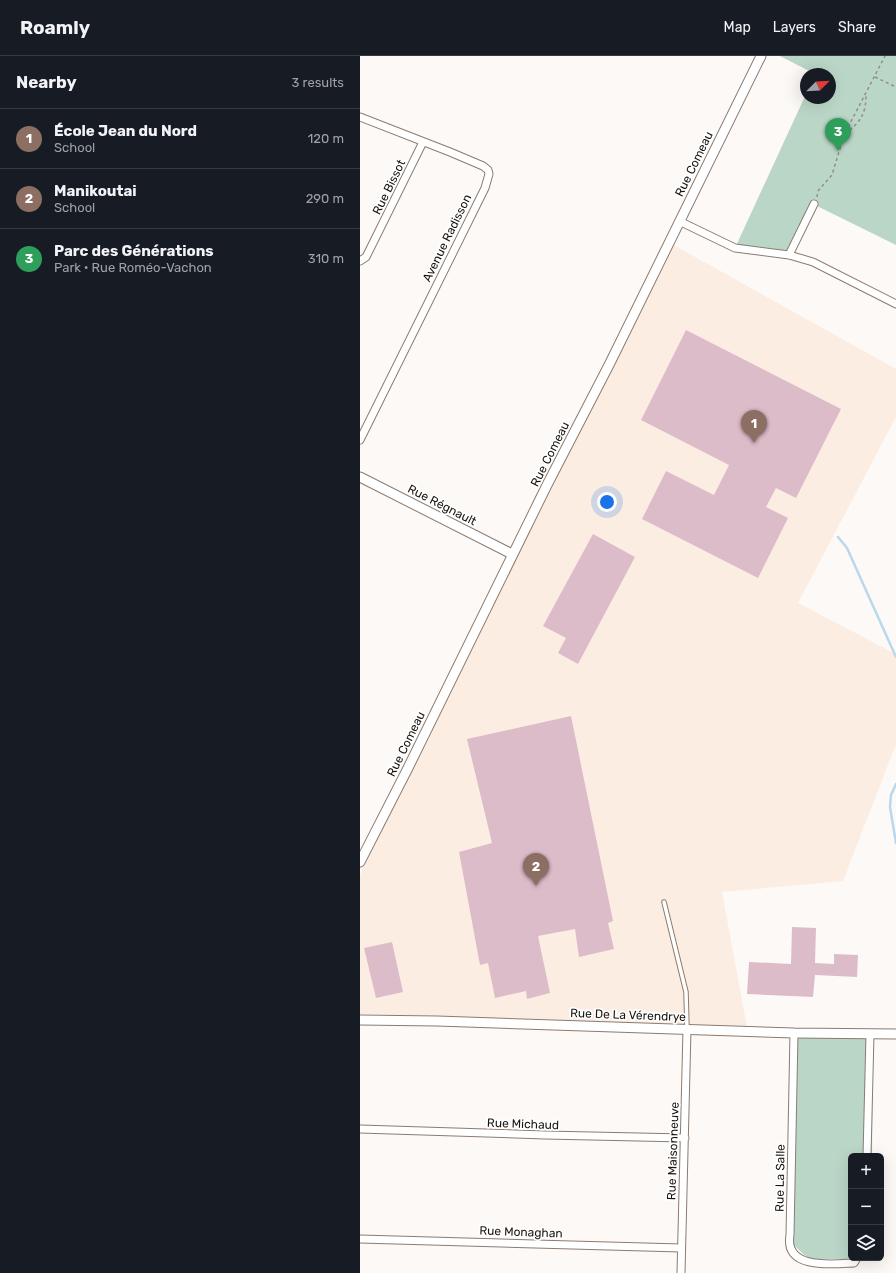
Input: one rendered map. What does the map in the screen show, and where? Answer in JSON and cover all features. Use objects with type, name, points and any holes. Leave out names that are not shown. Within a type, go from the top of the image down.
[{"type":"street","name":"Rue Comeau","points":[[360,862],[408,768],[512,554],[610,363],[761,56]]},
{"type":"street","name":"Avenue Radisson","points":[[360,117],[484,166],[490,174],[485,188],[360,440]]},
{"type":"street","name":"Rue Bissot","points":[[360,261],[366,257],[379,234],[423,142]]},
{"type":"street","points":[[789,255],[814,204]]},
{"type":"street","points":[[679,221],[735,248],[789,255],[813,262],[896,304]]},
{"type":"street","name":"Rue Régnault","points":[[360,477],[512,554]]},
{"type":"street","name":"Rue De La Vérendrye","points":[[360,1020],[436,1020],[794,1033],[896,1034]]},
{"type":"street","name":"Rue Maisonneuve","points":[[681,1273],[687,1029]]},
{"type":"street","name":"Rue La Salle","points":[[794,1033],[790,1235],[788,1243],[794,1255],[802,1261],[812,1263],[854,1263],[855,1261]]},
{"type":"street","points":[[867,1153],[870,1034]]},
{"type":"street","name":"Rue Michaud","points":[[360,1129],[685,1138]]},
{"type":"street","name":"Rue Monaghan","points":[[360,1239],[681,1248]]},
{"type":"lane","points":[[664,902],[686,992],[687,1029]]},
{"type":"path","points":[[814,204],[818,191],[832,175],[844,135],[885,56]]},
{"type":"path","points":[[875,77],[896,87]]},
{"type":"path","points":[[844,135],[854,127],[862,117],[866,106],[866,95]]},
{"type":"shaded area","points":[[672,244],[896,369],[896,417],[798,603],[896,654],[896,744],[843,881],[722,892],[747,1027],[360,1014],[360,875]]},
{"type":"green space","points":[[780,56],[896,56],[896,245],[815,205],[789,255],[735,248],[801,104],[836,104],[836,68],[803,68]]},
{"type":"green space","points":[[796,1033],[873,1035],[872,1153],[848,1153],[848,1259],[810,1259],[794,1245]]},
{"type":"building","points":[[686,330],[841,409],[796,498],[776,488],[766,507],[788,518],[758,578],[642,519],[666,471],[714,495],[729,465],[641,420]]},
{"type":"building","points":[[593,534],[635,557],[578,664],[558,653],[566,638],[543,626]]},
{"type":"building","points":[[571,716],[613,921],[608,923],[614,949],[579,957],[575,929],[538,936],[550,993],[527,999],[526,991],[495,998],[488,963],[480,965],[459,852],[492,843],[467,739]]},
{"type":"building","points":[[792,927],[816,928],[815,963],[834,964],[834,954],[858,955],[857,977],[815,975],[813,997],[747,994],[749,962],[791,964]]},
{"type":"building","points":[[392,942],[403,992],[376,998],[364,948]]},
{"type":"waterway","points":[[838,537],[847,548],[896,657]]},
{"type":"waterway","points":[[896,784],[891,795],[890,807],[896,843]]},
{"type":"place","name":"Parc des Générations","points":[[838,151]]},
{"type":"place","name":"École Jean du Nord","points":[[754,443]]},
{"type":"place","name":"Manikoutai","points":[[536,886]]}]
